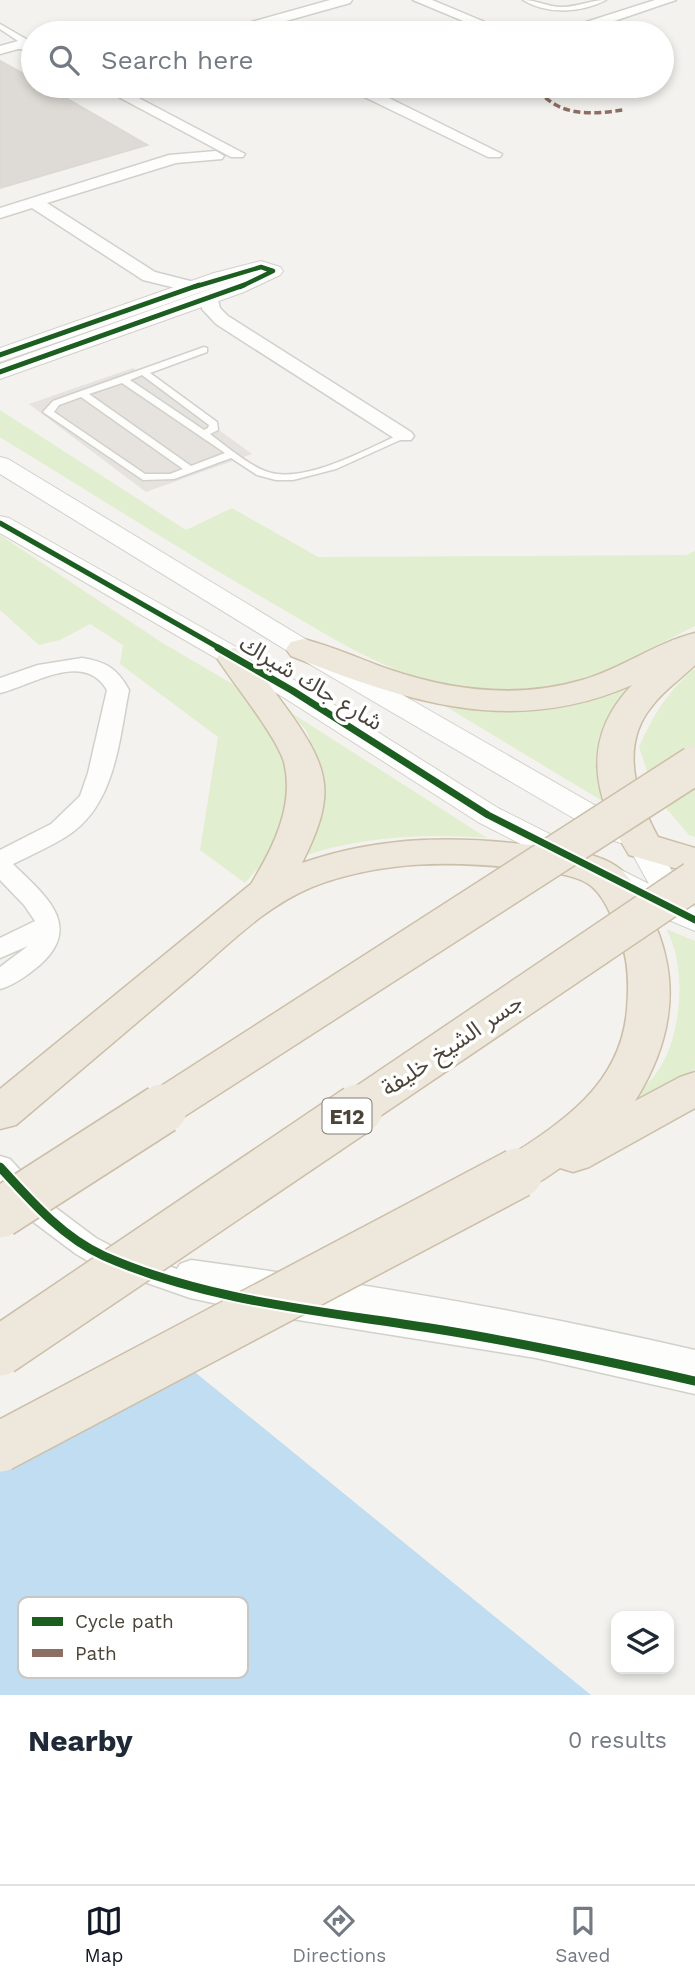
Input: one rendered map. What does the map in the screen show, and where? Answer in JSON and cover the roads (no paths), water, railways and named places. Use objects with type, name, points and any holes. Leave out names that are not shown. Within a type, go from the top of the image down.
[{"type":"highway","points":[[303,649],[417,692],[465,701],[514,703],[560,697],[601,685],[695,643]]},
{"type":"highway","points":[[695,650],[671,668],[639,701],[626,719],[614,752],[614,775],[620,804],[678,887],[695,860]]},
{"type":"highway","points":[[233,658],[296,747],[305,775],[304,803],[299,825],[279,871],[265,894]]},
{"type":"highway","points":[[0,1213],[695,765]]},
{"type":"highway","points":[[0,1113],[265,894],[308,873],[354,859],[428,849],[596,857],[639,935],[649,979],[650,1002],[643,1039],[628,1075],[618,1113]]},
{"type":"highway","name":"جسر الشيخ خليفة","points":[[0,1351],[678,887]]},
{"type":"highway","points":[[0,1447],[518,1173],[573,1155],[618,1113],[695,1088]]},
{"type":"street","points":[[273,21],[345,0]]},
{"type":"street","points":[[420,0],[475,21]]},
{"type":"street","points":[[603,21],[669,0]]},
{"type":"street","points":[[457,16],[461,21]]},
{"type":"street","points":[[0,50],[21,47]]},
{"type":"street","points":[[0,213],[175,158],[216,156],[187,141],[126,98]]},
{"type":"street","points":[[129,98],[237,155]]},
{"type":"street","points":[[379,98],[494,154]]},
{"type":"street","points":[[175,158],[186,149],[187,141]]},
{"type":"street","points":[[34,202],[149,276],[201,292],[211,309],[222,320],[404,436]]},
{"type":"street","points":[[149,276],[158,289],[163,305]]},
{"type":"street","points":[[0,372],[201,292]]},
{"type":"street","points":[[0,345],[60,325],[99,320],[163,305],[222,320]]},
{"type":"street","points":[[0,355],[99,320]]},
{"type":"street","name":"شارع جاك شيراك","points":[[0,464],[303,649],[571,803],[678,887]]},
{"type":"street","name":"شارع جاك شيراك","points":[[0,523],[293,691],[329,697],[596,857]]},
{"type":"street","points":[[0,687],[48,668],[71,664],[103,671],[116,683],[118,690],[100,773],[91,797],[60,830],[0,860]]},
{"type":"street","points":[[571,803],[596,857],[678,887]]},
{"type":"street","points":[[596,857],[678,887]]},
{"type":"street","points":[[0,866],[42,909],[49,925],[45,945],[38,954],[0,980]]},
{"type":"street","points":[[678,887],[695,870]]},
{"type":"street","points":[[0,950],[49,925]]},
{"type":"street","points":[[0,1167],[41,1213],[104,1256],[190,1286],[231,1296],[536,1345],[695,1381]]},
{"type":"street","points":[[104,1256],[364,1296],[582,1336],[695,1363]]},
{"type":"lane","points":[[526,0],[556,11],[603,0]]},
{"type":"lane","points":[[569,0],[582,6]]},
{"type":"lane","points":[[2,30],[21,40]]},
{"type":"lane","points":[[204,350],[52,405],[48,410],[49,415],[143,477],[164,478],[232,454]]},
{"type":"lane","points":[[143,372],[213,422],[214,428],[203,434]]},
{"type":"lane","points":[[123,379],[266,476],[297,479],[404,436]]},
{"type":"lane","points":[[83,394],[190,470]]},
{"type":"water","points":[[0,1283],[158,1342],[591,1695],[0,1695]]}]
